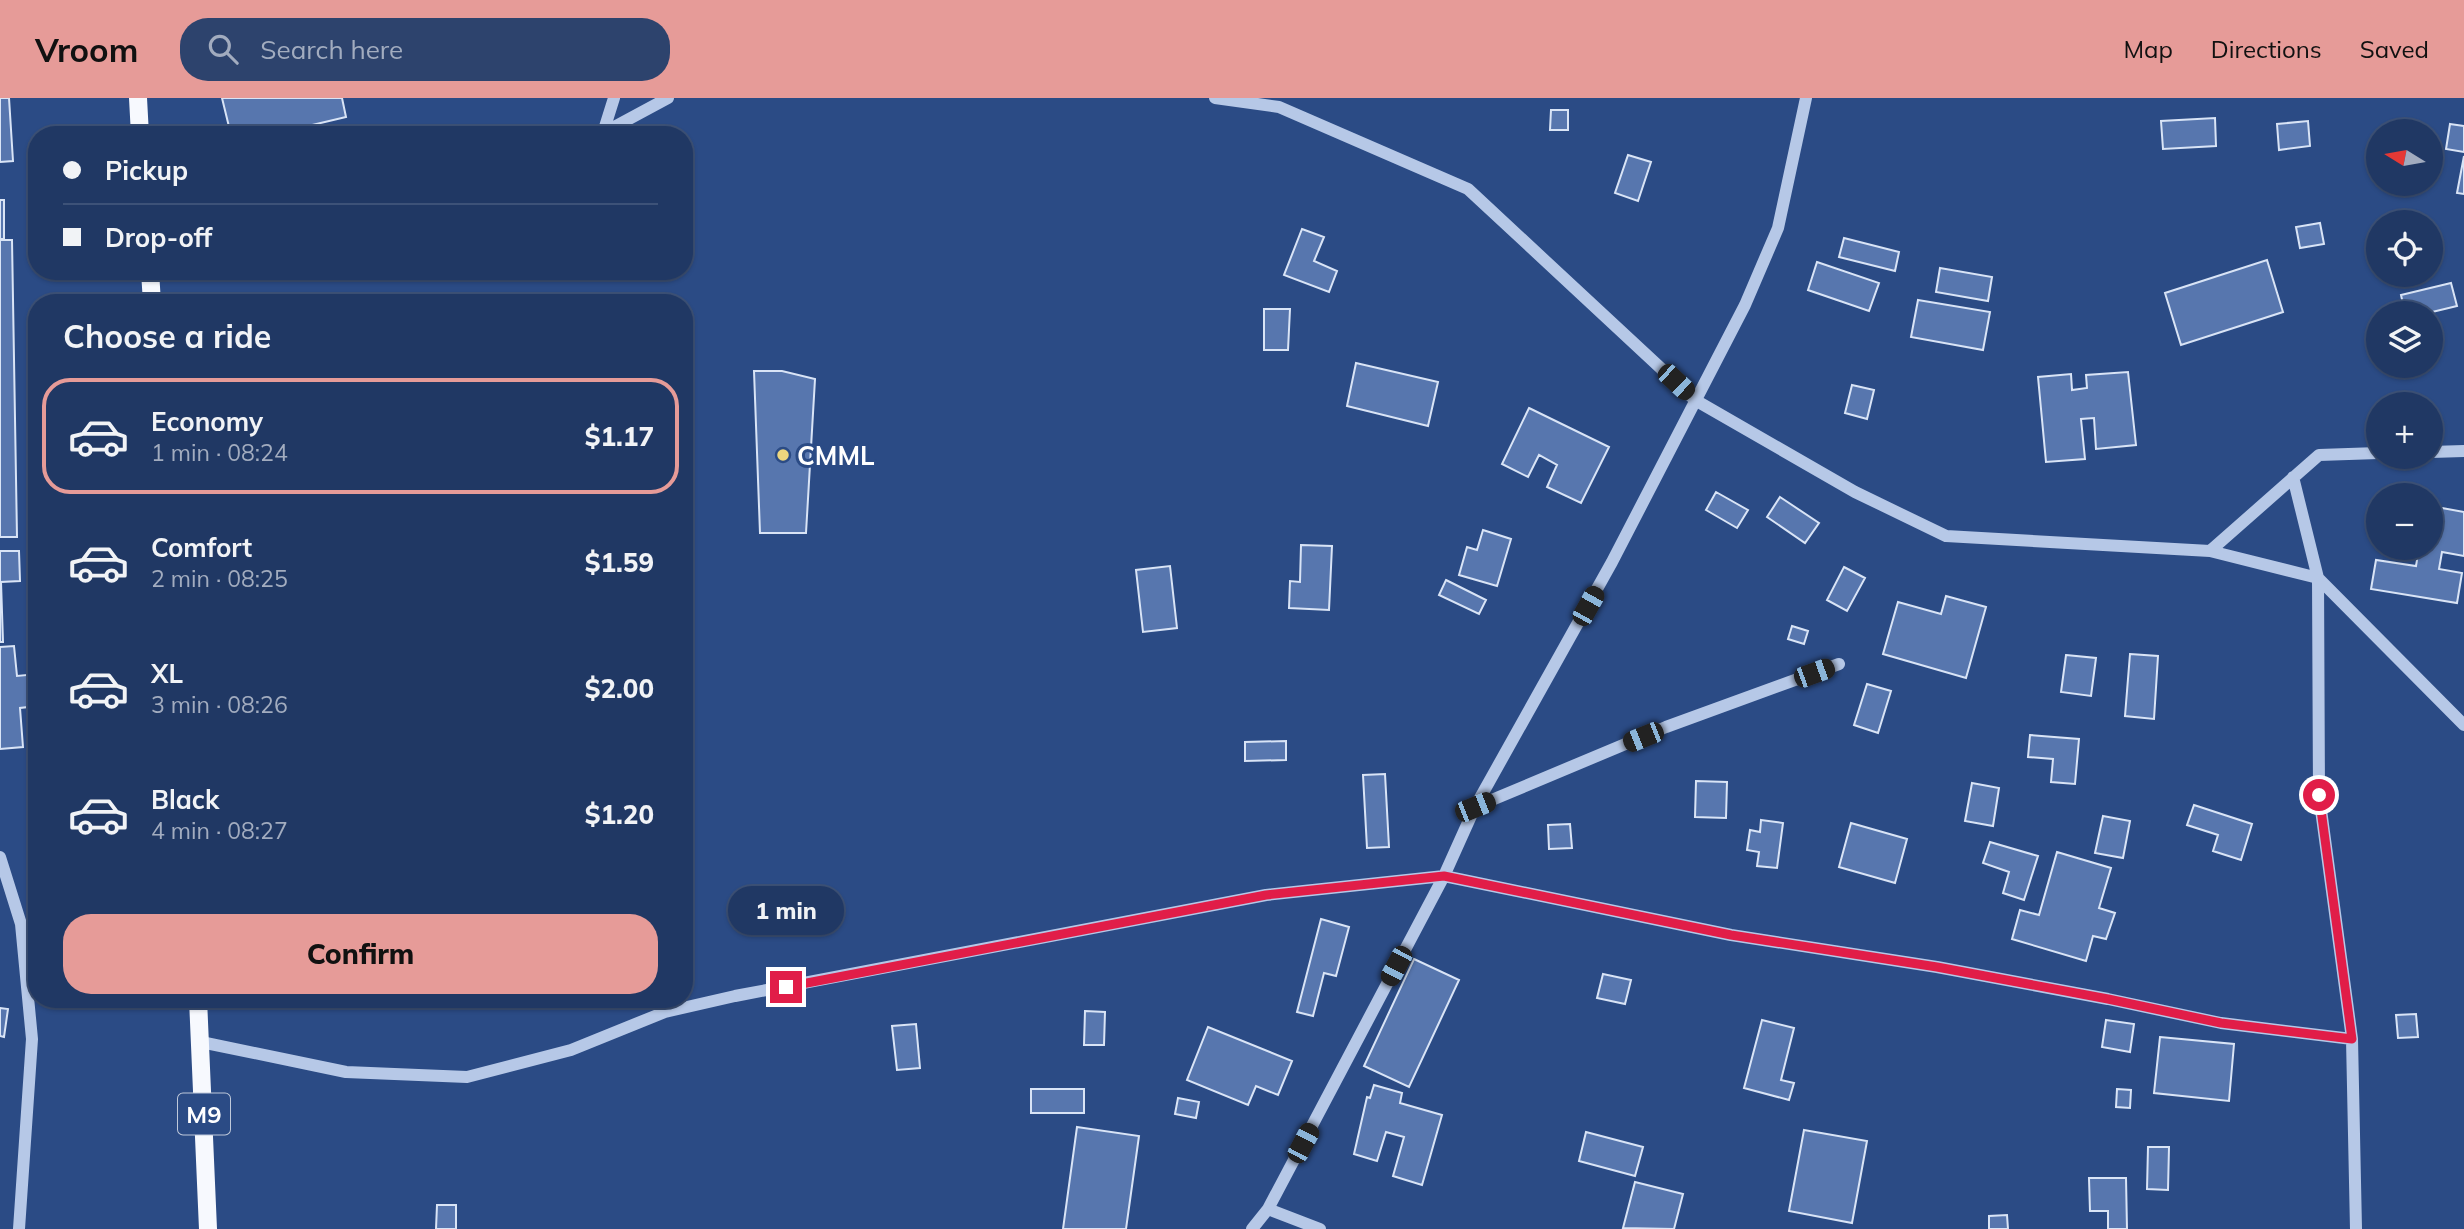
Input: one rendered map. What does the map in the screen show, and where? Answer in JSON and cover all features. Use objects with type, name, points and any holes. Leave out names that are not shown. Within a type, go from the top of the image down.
[{"type":"main road","points":[[138,98],[140,126]]},
{"type":"main road","name":"M9","points":[[199,1008],[208,1229]]},
{"type":"street","points":[[601,126],[614,98]]},
{"type":"street","points":[[613,126],[668,98]]},
{"type":"street","points":[[1215,98],[1281,102],[1468,189],[1695,400],[1855,492],[1946,536],[2210,551],[2318,578],[2464,725]]},
{"type":"street","points":[[1252,1229],[1268,1209],[1444,876],[1475,807],[1612,562],[1745,305],[1778,228],[1807,98]]},
{"type":"street","points":[[2443,452],[2464,451]]},
{"type":"street","points":[[2210,551],[2319,455],[2366,453]]},
{"type":"street","points":[[2293,477],[2318,578],[2319,795],[2352,1039],[2356,1229]]},
{"type":"street","points":[[1475,807],[1666,727],[1839,664]]},
{"type":"street","points":[[0,857],[21,924],[28,997]]},
{"type":"street","points":[[693,1005],[1266,895],[1444,876],[1731,935],[1937,967],[2221,1023],[2352,1039]]},
{"type":"street","points":[[19,1229],[32,1039],[29,1008]]},
{"type":"street","points":[[201,1042],[346,1072],[467,1077],[571,1050],[664,1012],[682,1008]]},
{"type":"street","points":[[1268,1209],[1320,1229]]},
{"type":"building","points":[[0,98],[9,98],[13,161],[0,162]]},
{"type":"building","points":[[222,98],[342,98],[346,117],[308,126],[229,126]]},
{"type":"building","points":[[1551,110],[1568,110],[1568,130],[1550,130]]},
{"type":"building","points":[[2215,118],[2216,146],[2163,149],[2161,121]]},
{"type":"building","points":[[2308,121],[2310,146],[2279,150],[2277,124]]},
{"type":"building","points":[[2450,124],[2464,126],[2464,152],[2446,149]]},
{"type":"building","points":[[1628,155],[1651,162],[1638,201],[1615,193]]},
{"type":"building","points":[[2464,156],[2464,194],[2457,193]]},
{"type":"building","points":[[0,200],[4,200],[4,239],[0,239]]},
{"type":"building","points":[[2320,223],[2324,244],[2300,248],[2296,227]]},
{"type":"building","points":[[1302,229],[1324,237],[1314,261],[1337,271],[1329,292],[1284,275]]},
{"type":"building","points":[[1844,238],[1899,252],[1895,271],[1839,257]]},
{"type":"building","points":[[0,240],[12,240],[17,537],[0,537]]},
{"type":"building","points":[[2267,260],[2283,312],[2181,345],[2165,293]]},
{"type":"building","points":[[1817,262],[1879,283],[1869,311],[1808,290]]},
{"type":"building","points":[[1940,268],[1992,277],[1988,301],[1936,292]]},
{"type":"building","points":[[2451,283],[2457,306],[2443,309],[2443,301],[2402,301],[2401,295]]},
{"type":"building","points":[[1918,300],[1990,312],[1983,350],[1911,337]]},
{"type":"building","points":[[1264,309],[1290,309],[1288,350],[1264,350]]},
{"type":"building","points":[[1356,363],[1438,382],[1428,426],[1347,406]]},
{"type":"building","points":[[754,371],[782,371],[815,379],[806,533],[760,533]]},
{"type":"building","points":[[2128,372],[2136,445],[2096,449],[2094,418],[2081,419],[2085,459],[2046,462],[2038,377],[2071,374],[2072,390],[2087,388],[2086,375]]},
{"type":"building","points":[[1852,385],[1874,390],[1867,419],[1845,413]]},
{"type":"building","points":[[1529,408],[1609,447],[1581,503],[1547,487],[1557,465],[1539,455],[1528,477],[1502,464]]},
{"type":"building","points":[[1716,492],[1748,510],[1737,528],[1706,510]]},
{"type":"building","points":[[1780,497],[1819,523],[1805,543],[1767,517]]},
{"type":"building","points":[[2443,508],[2464,512],[2464,556],[2443,552]]},
{"type":"building","points":[[1483,530],[1511,539],[1497,586],[1459,575],[1467,547],[1477,550]]},
{"type":"building","points":[[1301,545],[1332,546],[1329,610],[1289,608],[1290,581],[1300,582]]},
{"type":"building","points":[[0,551],[19,551],[20,581],[1,582],[3,642],[0,642]]},
{"type":"building","points":[[2376,560],[2416,566],[2417,560],[2441,560],[2439,569],[2462,573],[2457,603],[2371,589]]},
{"type":"building","points":[[1170,566],[1177,628],[1143,632],[1136,570]]},
{"type":"building","points":[[1844,567],[1865,578],[1847,611],[1827,600]]},
{"type":"building","points":[[1446,580],[1486,600],[1479,614],[1439,595]]},
{"type":"building","points":[[1946,596],[1986,607],[1966,678],[1883,654],[1898,602],[1941,614]]},
{"type":"building","points":[[1792,626],[1808,631],[1804,644],[1788,639]]},
{"type":"building","points":[[14,646],[17,676],[28,675],[28,707],[20,708],[23,747],[0,749],[0,647]]},
{"type":"building","points":[[2130,654],[2158,656],[2154,719],[2125,716]]},
{"type":"building","points":[[2066,655],[2096,658],[2091,696],[2061,692]]},
{"type":"building","points":[[1867,684],[1891,691],[1878,733],[1854,725]]},
{"type":"building","points":[[2030,735],[2079,739],[2075,784],[2051,782],[2053,759],[2028,757]]},
{"type":"building","points":[[1286,741],[1286,760],[1245,761],[1245,742]]},
{"type":"building","points":[[1385,774],[1389,847],[1367,848],[1363,775]]},
{"type":"building","points":[[1696,781],[1727,782],[1726,818],[1695,817]]},
{"type":"building","points":[[1972,783],[1999,788],[1993,826],[1965,821]]},
{"type":"building","points":[[2194,805],[2252,824],[2241,860],[2213,851],[2218,835],[2187,825]]},
{"type":"building","points":[[2103,816],[2130,821],[2123,858],[2095,853]]},
{"type":"building","points":[[1761,820],[1783,823],[1777,868],[1757,866],[1759,852],[1747,850],[1750,830],[1760,832]]},
{"type":"building","points":[[1851,823],[1907,839],[1895,883],[1839,867]]},
{"type":"building","points":[[1570,824],[1572,848],[1549,849],[1548,825]]},
{"type":"building","points":[[1990,842],[2038,856],[2024,900],[2003,893],[2009,872],[1983,863]]},
{"type":"building","points":[[2057,852],[2111,868],[2099,908],[2115,913],[2106,939],[2093,936],[2086,961],[2012,939],[2020,910],[2039,915]]},
{"type":"building","points":[[1321,919],[1349,927],[1336,976],[1324,973],[1313,1016],[1297,1012]]},
{"type":"building","points":[[1414,959],[1459,980],[1409,1087],[1364,1066]]},
{"type":"building","points":[[1603,974],[1631,980],[1625,1004],[1597,998]]},
{"type":"building","points":[[0,1008],[8,1009],[4,1037],[0,1036]]},
{"type":"building","points":[[1085,1011],[1105,1012],[1104,1045],[1084,1045]]},
{"type":"building","points":[[2416,1014],[2418,1037],[2398,1038],[2396,1015]]},
{"type":"building","points":[[1762,1020],[1794,1028],[1781,1080],[1794,1083],[1789,1100],[1744,1088]]},
{"type":"building","points":[[2106,1020],[2134,1024],[2130,1052],[2102,1047]]},
{"type":"building","points":[[916,1024],[920,1068],[897,1070],[892,1026]]},
{"type":"building","points":[[1208,1027],[1292,1061],[1278,1095],[1256,1086],[1248,1105],[1187,1080]]},
{"type":"building","points":[[2160,1037],[2234,1044],[2229,1101],[2154,1093]]},
{"type":"building","points":[[1374,1085],[1402,1093],[1400,1103],[1442,1115],[1422,1185],[1393,1176],[1404,1137],[1386,1132],[1377,1161],[1354,1154],[1367,1097],[1370,1098]]},
{"type":"building","points":[[1031,1089],[1084,1089],[1084,1113],[1031,1113]]},
{"type":"building","points":[[2117,1089],[2131,1090],[2130,1108],[2116,1107]]},
{"type":"building","points":[[1178,1098],[1199,1102],[1196,1118],[1175,1114]]},
{"type":"building","points":[[1077,1127],[1139,1136],[1126,1229],[1063,1229]]},
{"type":"building","points":[[1804,1130],[1867,1141],[1852,1223],[1789,1211]]},
{"type":"building","points":[[1586,1132],[1643,1147],[1635,1176],[1579,1161]]},
{"type":"building","points":[[2148,1147],[2169,1147],[2168,1190],[2147,1189]]},
{"type":"building","points":[[2089,1178],[2126,1178],[2127,1229],[2108,1229],[2108,1211],[2090,1211]]},
{"type":"building","points":[[1635,1182],[1683,1194],[1674,1229],[1623,1228]]},
{"type":"building","points":[[437,1205],[456,1205],[456,1229],[436,1229]]},
{"type":"building","points":[[2007,1215],[2008,1229],[1989,1229],[1989,1216]]},
{"type":"place","name":"CMML","points":[[783,455]]},
{"type":"route","points":[[786,987],[1266,895],[1444,876],[1731,935],[1937,967],[2221,1023],[2352,1039],[2319,795]]}]
